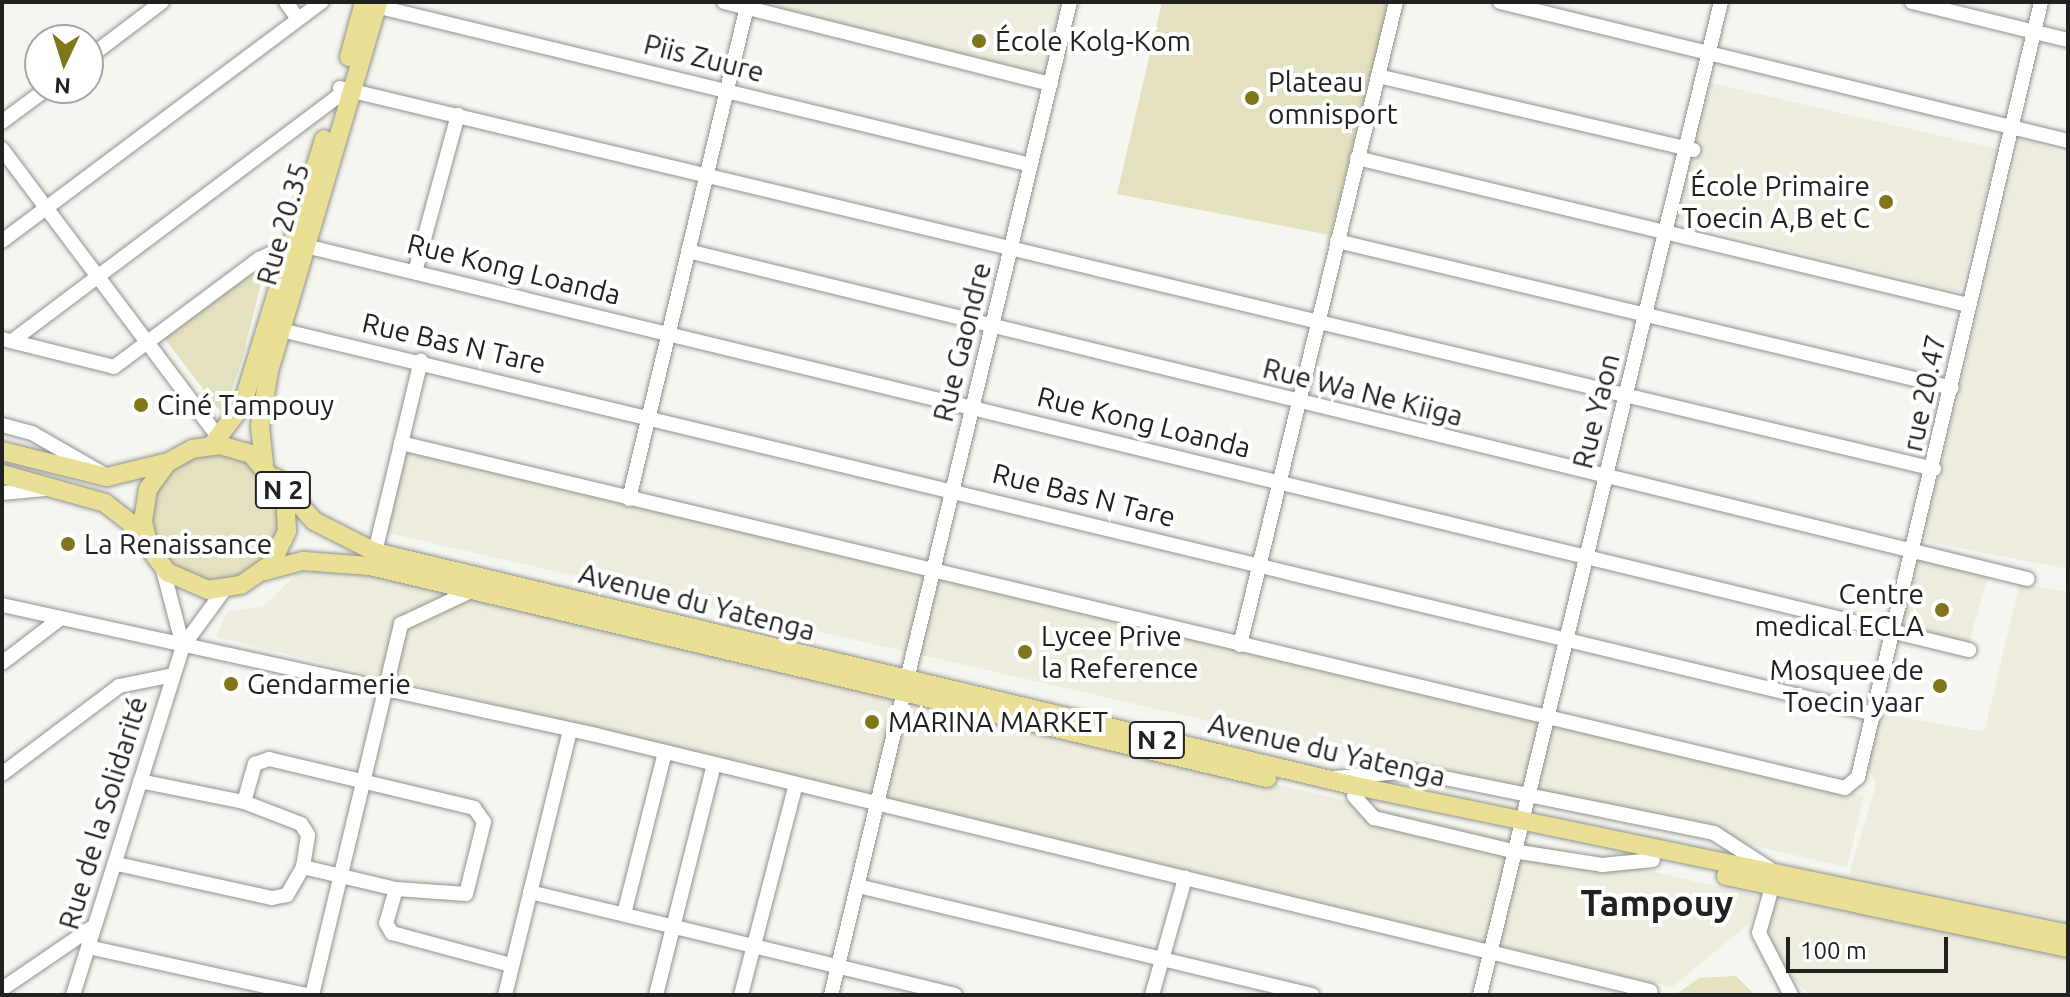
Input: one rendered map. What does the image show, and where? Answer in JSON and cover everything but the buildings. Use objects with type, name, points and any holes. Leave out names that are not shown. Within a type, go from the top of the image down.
[{"type":"main road","name":"Rue 20.35","points":[[216,442],[238,417],[300,244],[371,3]]},
{"type":"main road","name":"Rue 20.35","points":[[270,471],[262,412],[300,244]]},
{"type":"main road","points":[[4,452],[107,477],[138,475],[216,442]]},
{"type":"main road","name":"N 2","points":[[216,442],[270,471],[288,522],[265,571],[224,590]]},
{"type":"main road","points":[[148,545],[146,497],[174,458]]},
{"type":"main road","name":"Avenue du Yatenga","points":[[270,471],[314,521],[375,552],[531,597],[1354,796],[2068,934]]},
{"type":"main road","points":[[2,474],[62,488],[119,512],[162,566],[193,587],[224,590]]},
{"type":"main road","name":"Avenue du Yatenga","points":[[265,571],[339,561],[471,591],[531,597]]},
{"type":"main road","name":"Avenue du Yatenga","points":[[908,689],[1329,779],[1653,860],[1774,879],[2068,948]]},
{"type":"street","points":[[104,46],[162,2]]},
{"type":"street","points":[[286,2],[297,18]]},
{"type":"street","points":[[2,241],[321,2]]},
{"type":"street","points":[[724,2],[748,5],[1051,84]]},
{"type":"street","name":"Rue Gaondre","points":[[831,995],[908,689],[1070,2]]},
{"type":"street","points":[[1240,645],[1257,564],[1396,2]]},
{"type":"street","points":[[1500,2],[2068,141]]},
{"type":"street","name":"Rue Yaon","points":[[1480,995],[1665,234],[1690,150],[1721,2]]},
{"type":"street","points":[[1912,2],[2068,40]]},
{"type":"street","name":"rue 20.47","points":[[1547,723],[1845,788],[1858,777],[1934,469],[1968,305],[2041,2]]},
{"type":"street","name":"Piis Zuure","points":[[371,3],[1031,165]]},
{"type":"street","points":[[629,499],[748,5]]},
{"type":"street","points":[[1378,76],[1690,150]]},
{"type":"street","points":[[7,340],[97,278],[344,94],[458,115],[707,172],[1626,398],[1934,469]]},
{"type":"street","points":[[2,122],[26,104]]},
{"type":"street","points":[[415,272],[458,115]]},
{"type":"street","points":[[2,149],[216,442]]},
{"type":"street","points":[[1357,158],[1968,305]]},
{"type":"street","points":[[1337,241],[1952,388]]},
{"type":"street","points":[[7,340],[114,367],[148,345],[259,259],[300,244]]},
{"type":"street","name":"Rue Kong Loanda","points":[[300,244],[973,407],[1586,561],[1969,650]]},
{"type":"street","name":"Rue Wa Ne Kiiga","points":[[688,251],[1606,479],[1914,549],[2027,579]]},
{"type":"street","name":"Rue Bas N Tare","points":[[281,330],[421,360],[1874,714]]},
{"type":"street","points":[[375,552],[421,360]]},
{"type":"street","points":[[4,452],[3,426],[81,456],[107,477]]},
{"type":"street","points":[[401,443],[1240,645],[1547,723]]},
{"type":"street","points":[[2,493],[62,488]]},
{"type":"street","points":[[162,566],[183,646]]},
{"type":"street","name":"Rue de la Solidarité","points":[[73,995],[93,927],[117,864],[183,646],[224,590]]},
{"type":"street","points":[[88,947],[254,990],[309,995],[345,876],[401,624],[471,591]]},
{"type":"street","points":[[2,605],[569,734],[665,752],[1650,991],[1646,995]]},
{"type":"street","points":[[2,663],[61,618]]},
{"type":"street","points":[[2,774],[119,686],[173,675]]},
{"type":"street","points":[[505,995],[569,734]]},
{"type":"street","points":[[624,914],[665,752]]},
{"type":"street","points":[[244,802],[260,760],[366,781],[474,808],[484,822],[466,894],[396,889],[303,867]]},
{"type":"street","points":[[656,995],[714,764]]},
{"type":"street","points":[[1329,779],[1410,771],[1714,833],[1774,879],[1759,933],[1791,995]]},
{"type":"street","points":[[117,864],[272,898],[287,895],[303,867],[308,835],[301,824],[244,802],[140,781]]},
{"type":"street","points":[[741,995],[796,784]]},
{"type":"street","points":[[1354,796],[1374,818],[1513,851],[1602,865],[1653,860]]},
{"type":"street","points":[[1152,995],[1185,878]]},
{"type":"street","points":[[858,886],[1312,995]]},
{"type":"street","points":[[396,889],[386,923],[392,933],[511,965]]},
{"type":"street","points":[[530,892],[936,993],[955,995]]},
{"type":"street","points":[[2,989],[93,927]]},
{"type":"shaded area","name":"École Kolg-Kom","points":[[758,2],[1065,2],[1047,76]]},
{"type":"shaded area","name":"Plateau omnisport","points":[[1162,2],[1389,2],[1330,235],[1117,194]]},
{"type":"shaded area","points":[[1711,83],[1998,149],[1960,292],[1675,221]]},
{"type":"shaded area","points":[[2020,139],[2068,154],[2068,569],[1923,541]]},
{"type":"shaded area","points":[[267,260],[242,360],[223,415],[164,338]]},
{"type":"shaded area","points":[[406,450],[1864,796],[1847,867],[388,533]]},
{"type":"shaded area","points":[[215,454],[239,459],[260,473],[274,494],[279,518],[274,542],[260,563],[239,577],[215,582],[191,577],[170,563],[156,542],[151,518],[156,494],[170,473],[191,459]]},
{"type":"shaded area","points":[[1920,559],[1988,576],[1969,643],[1898,627]]},
{"type":"shaded area","points":[[317,569],[358,571],[1758,896],[1751,922],[1672,987],[216,637],[227,611],[262,607],[297,574]]},
{"type":"shaded area","points":[[2020,583],[2068,592],[2068,921],[1849,875],[1876,785],[1868,769],[1879,713],[1984,732]]},
{"type":"shaded area","points":[[1774,898],[2068,955],[2068,995],[1810,995],[1774,959],[1762,933]]},
{"type":"shaded area","points":[[1736,976],[1755,995],[1675,995],[1699,978]]},
{"type":"place","name":"École Kolg-Kom","points":[[979,41]]},
{"type":"place","name":"Plateau omnisport","points":[[1252,98]]},
{"type":"place","name":"École Primaire Toecin A,B et C","points":[[1886,202]]},
{"type":"place","name":"Ciné Tampouy","points":[[141,405]]},
{"type":"place","name":"La Renaissance","points":[[68,544]]},
{"type":"place","name":"Centre medical ECLA","points":[[1942,610]]},
{"type":"place","name":"Lycee Prive la Reference","points":[[1025,652]]},
{"type":"place","name":"Gendarmerie","points":[[231,684]]},
{"type":"place","name":"Mosquee de Toecin yaar","points":[[1940,686]]},
{"type":"place","name":"MARINA MARKET","points":[[872,722]]},
{"type":"district","name":"Tampouy","points":[[1657,903]]}]
